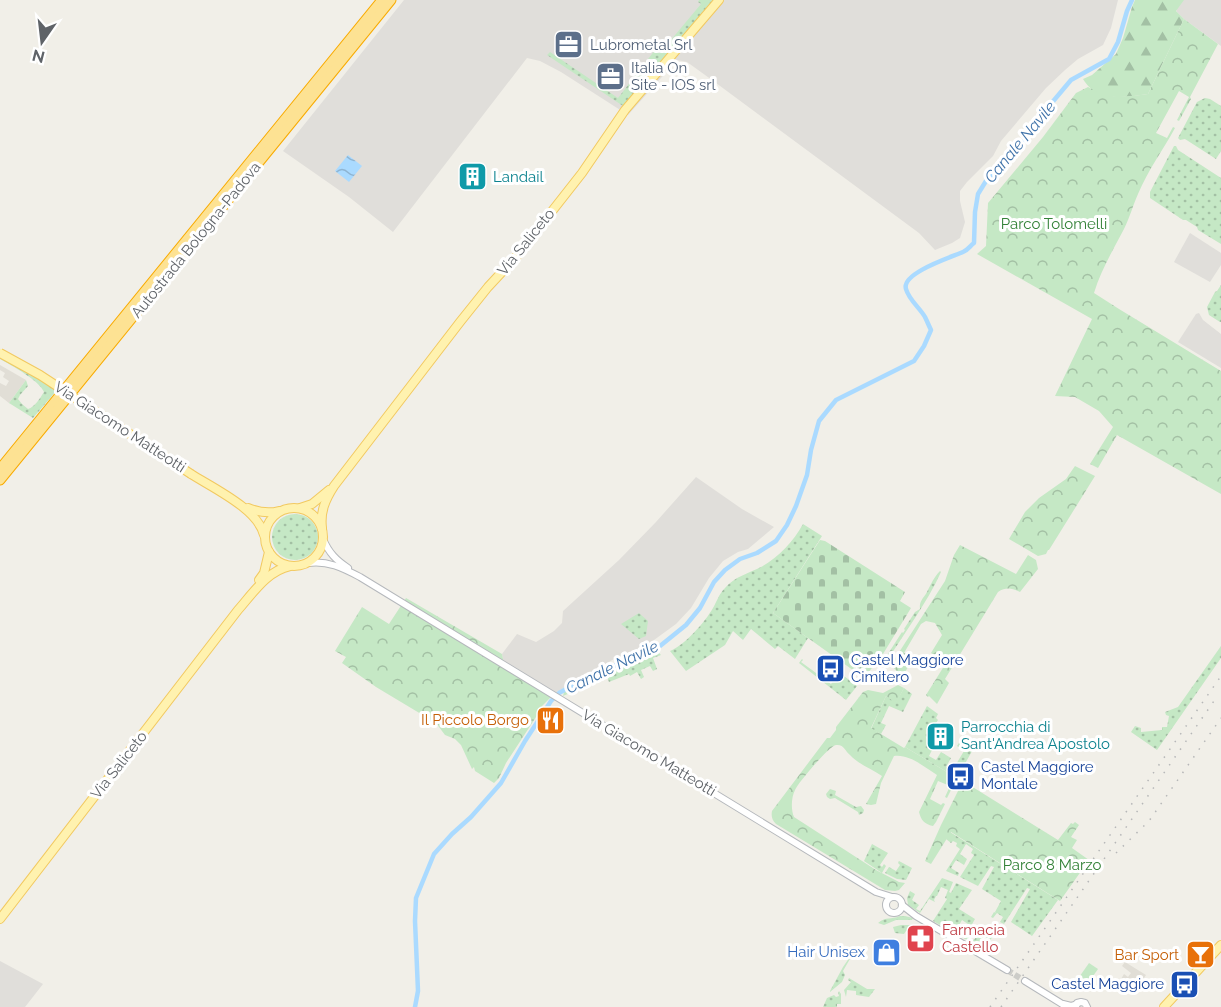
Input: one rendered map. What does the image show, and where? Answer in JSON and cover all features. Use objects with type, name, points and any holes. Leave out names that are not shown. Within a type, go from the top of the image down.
[{"type":"highway","name":"Autostrada Bologna-Padova","points":[[0,469],[382,0]]},
{"type":"highway","name":"Autostrada Bologna-Padova","points":[[0,480],[391,0]]},
{"type":"main road","name":"Via Saliceto","points":[[323,539],[321,520],[323,507],[334,486],[474,304],[516,257],[582,173],[625,110],[719,0]]},
{"type":"main road","name":"Via Giacomo Matteotti","points":[[0,353],[40,375],[239,504],[263,527],[265,538]]},
{"type":"main road","name":"Via Saliceto","points":[[282,511],[291,508],[299,509],[312,504],[334,486]]},
{"type":"main road","name":"Via Giacomo Matteotti","points":[[239,504],[262,512],[282,511]]},
{"type":"main road","points":[[299,509],[313,515],[322,528]]},
{"type":"main road","points":[[282,511],[270,522],[265,538],[269,552],[274,558],[290,566]]},
{"type":"main road","points":[[308,563],[320,551],[323,539]]},
{"type":"main road","name":"Via Saliceto","points":[[0,919],[238,610],[264,573],[269,552]]},
{"type":"main road","name":"Via Saliceto","points":[[238,610],[271,574],[281,568],[308,563]]},
{"type":"main road","points":[[1164,1007],[1221,945]]},
{"type":"street","name":"Via Giacomo Matteotti","points":[[323,539],[333,556],[360,577],[876,892],[892,897]]},
{"type":"street","name":"Via Giacomo Matteotti","points":[[308,563],[331,564],[360,577]]},
{"type":"street","name":"Via Giacomo Matteotti","points":[[876,892],[886,904]]},
{"type":"street","points":[[916,916],[905,912],[893,914],[888,912],[886,908],[888,899],[895,897],[916,916],[1007,970]]},
{"type":"street","points":[[898,912],[902,905]]},
{"type":"street","points":[[1025,981],[1067,1007]]},
{"type":"street","points":[[1058,1002],[1071,1006],[1083,1002],[1087,1007]]},
{"type":"shaded area","points":[[404,0],[1118,0],[1111,28],[1103,45],[1078,59],[1046,88],[1001,141],[993,156],[960,191],[965,222],[960,238],[935,250],[919,233],[712,80],[687,62],[677,60],[628,115],[561,72],[540,61],[527,58],[393,232],[349,197],[283,151]]},
{"type":"shaded area","points":[[1173,0],[1221,0],[1221,46],[1184,19],[1177,12]]},
{"type":"shaded area","points":[[1190,233],[1221,253],[1221,265],[1210,282],[1174,262]]},
{"type":"shaded area","points":[[1199,313],[1203,320],[1221,334],[1221,368],[1178,342],[1196,314]]},
{"type":"shaded area","points":[[0,365],[26,380],[9,403],[0,396],[0,383],[6,386],[9,381],[3,377],[5,373],[0,370]]},
{"type":"shaded area","points":[[696,477],[742,509],[774,527],[748,549],[723,561],[709,578],[691,608],[676,624],[643,648],[614,659],[555,693],[504,664],[502,654],[517,634],[536,642],[554,631],[562,623],[563,611],[619,560]]},
{"type":"shaded area","points":[[0,961],[43,984],[25,1007],[0,1007]]},
{"type":"shaded area","points":[[1125,962],[1146,975],[1134,994],[1118,984],[1124,974],[1128,977],[1131,973],[1122,966]]},
{"type":"green space","points":[[699,0],[715,0],[623,106],[547,55],[550,52],[618,98],[655,50],[660,53],[701,4]]},
{"type":"green space","points":[[1135,0],[1184,0],[1176,11],[1184,19],[1148,94],[1121,97],[1104,95],[1089,87],[1083,79],[1092,75],[1116,54]]},
{"type":"green space","name":"Parco Tolomelli","points":[[1184,19],[1218,44],[1179,121],[1177,120],[1189,97],[1179,91],[1156,133],[1167,138],[1173,127],[1175,128],[1142,185],[1094,293],[1221,371],[1221,494],[1117,435],[1098,468],[1090,464],[1113,427],[1099,411],[1075,397],[1055,396],[1092,319],[977,254],[986,246],[988,203],[1076,93],[1088,87],[1104,94],[1118,96],[1148,94]]},
{"type":"green space","points":[[1205,98],[1221,106],[1221,151],[1216,159],[1185,139],[1178,138],[1197,102]]},
{"type":"green space","points":[[1174,146],[1221,178],[1221,244],[1150,198],[1150,192]]},
{"type":"green space","points":[[1221,285],[1220,322],[1209,315],[1207,307]]},
{"type":"green space","points":[[0,356],[57,390],[33,418],[9,403],[26,380],[28,386],[18,399],[28,409],[44,392],[31,378],[0,359]]},
{"type":"green space","points":[[1075,466],[1095,476],[1046,554],[1038,556],[1009,539],[1025,512],[1039,498],[1066,479]]},
{"type":"green space","points":[[295,514],[311,521],[318,537],[311,553],[295,560],[279,553],[272,537],[279,521]]},
{"type":"green space","points":[[803,524],[822,536],[773,613],[808,638],[795,659],[778,646],[775,649],[751,629],[743,640],[733,631],[725,645],[686,671],[670,651],[682,644],[700,626],[729,584],[774,559],[795,537]]},
{"type":"green space","points":[[820,540],[905,592],[900,601],[911,608],[883,654],[864,678],[773,613]]},
{"type":"green space","points":[[960,545],[1016,574],[1028,555],[1036,560],[1038,569],[1020,592],[1004,589],[998,592],[945,679],[949,683],[937,704],[926,695],[946,663],[931,653],[942,635],[935,623],[926,621],[921,624],[904,653],[913,659],[902,677],[893,667],[894,660],[945,581]]},
{"type":"green space","points":[[940,571],[915,619],[885,664],[884,660],[915,612],[920,609],[922,600]]},
{"type":"green space","points":[[406,598],[502,654],[504,664],[553,695],[542,706],[494,783],[475,771],[474,767],[472,769],[461,745],[455,739],[445,735],[436,723],[376,687],[342,663],[346,657],[335,651],[362,607],[389,624]]},
{"type":"green space","points":[[639,613],[648,621],[646,636],[639,639],[621,624]]},
{"type":"green space","points":[[1221,646],[1221,658],[1157,750],[1131,732],[1135,726],[1141,728],[1141,732],[1162,730],[1162,727],[1167,727],[1169,716],[1165,712],[1178,707]]},
{"type":"green space","points":[[657,651],[661,655],[653,658],[657,669],[653,671],[650,666],[641,670],[644,677],[641,679],[637,672],[609,682],[607,677],[563,696],[564,692]]},
{"type":"green space","points":[[802,659],[801,662],[831,684],[840,673],[857,686],[846,700],[799,663]]},
{"type":"green space","points":[[898,685],[904,688],[896,703],[886,696],[871,728],[957,778],[947,798],[945,797],[950,786],[938,781],[930,799],[941,805],[945,804],[933,826],[923,821],[919,812],[937,775],[911,759],[894,756],[881,783],[876,804],[866,804],[882,776],[857,761],[839,745],[827,751],[797,786],[792,804],[794,817],[876,870],[905,883],[895,891],[885,890],[776,824],[772,811],[863,692],[868,690],[883,693]]},
{"type":"green space","points":[[904,688],[912,694],[903,712],[889,706],[881,723],[886,725],[881,734],[871,729],[886,696],[896,702]]},
{"type":"green space","points":[[927,706],[938,714],[936,718],[938,720],[926,738],[935,744],[929,756],[936,760],[941,752],[951,758],[946,767],[952,771],[964,751],[957,746],[964,735],[976,744],[957,778],[905,747]]},
{"type":"green space","name":"Parco 8 Marzo","points":[[963,781],[1058,840],[1071,823],[1075,822],[1079,825],[1071,837],[1077,840],[1072,848],[1089,860],[1060,901],[951,832],[931,864],[925,861]]},
{"type":"green space","points":[[830,789],[836,791],[835,795],[856,807],[861,806],[863,813],[859,815],[858,812],[835,798],[827,797],[826,794]]},
{"type":"green space","points":[[950,832],[1058,900],[1032,936],[1011,922],[1030,889],[1027,888],[1004,924],[1000,922],[1003,917],[997,913],[993,918],[991,917],[994,912],[996,913],[1001,901],[982,889],[994,867],[991,866],[978,886],[960,877],[974,855],[971,853],[973,849],[966,844],[960,854],[967,859],[964,865],[956,860],[951,868],[959,873],[958,876],[946,871],[960,849],[956,846],[957,843],[953,841],[951,843],[946,839]]},
{"type":"green space","points":[[872,844],[888,853],[880,865],[886,866],[882,873],[864,861]]},
{"type":"green space","points":[[899,861],[912,868],[906,880],[897,879],[885,873],[889,867],[896,871],[900,865]]},
{"type":"green space","points":[[942,878],[953,882],[949,892],[951,893],[956,883],[972,890],[959,909],[975,919],[971,926],[962,920],[958,927],[968,935],[972,931],[974,933],[971,938],[974,940],[983,927],[994,934],[984,951],[933,921],[947,899],[945,898],[948,890],[941,887],[935,902],[929,899],[920,913],[908,905],[907,898],[910,891],[915,894],[912,900],[919,905],[916,909],[920,911]]},
{"type":"green space","points":[[900,916],[913,918],[912,920],[896,920],[884,925],[878,923],[884,920]]},
{"type":"green space","points":[[912,925],[925,930],[921,937],[910,931],[904,934],[895,933],[893,927]]},
{"type":"green space","points":[[858,945],[843,971],[845,975],[842,982],[830,992],[843,967]]},
{"type":"green space","points":[[1089,963],[1098,969],[1084,989],[1075,983]]},
{"type":"green space","points":[[849,978],[867,989],[875,989],[869,997],[856,995],[856,991],[847,990],[846,997],[844,990],[851,982]]},
{"type":"green space","points":[[839,991],[841,1004],[837,1004],[837,1007],[823,1007],[827,998],[834,995],[839,996]]},
{"type":"water","points":[[348,155],[362,166],[349,182],[335,171]]},
{"type":"waterway","name":"Canale Navile","points":[[415,1007],[418,991],[416,898],[434,854],[501,783],[525,741],[551,701],[559,693],[590,676],[660,646],[686,625],[700,608],[714,582],[725,570],[740,559],[757,553],[776,541],[796,506],[807,475],[819,421],[836,400],[914,361],[924,346],[931,330],[925,317],[907,293],[907,283],[919,272],[965,251],[974,243],[978,194],[986,181],[1019,148],[1039,118],[1071,80],[1109,59],[1118,42],[1132,0]]},
{"type":"tunnel","points":[[1007,970],[1025,981]]},
{"type":"railway","points":[[990,1007],[1221,676]]},
{"type":"railway","points":[[1001,1007],[1214,701]]},
{"type":"railway","points":[[1116,853],[1149,821],[1221,718]]},
{"type":"place","name":"Lubrometal Srl","points":[[569,45]]},
{"type":"place","name":"Italia On Site - IOS srl","points":[[610,77]]},
{"type":"place","name":"Landail","points":[[472,177]]},
{"type":"place","name":"Castel Maggiore Cimitero","points":[[830,669]]},
{"type":"place","name":"Il Piccolo Borgo","points":[[550,720]]},
{"type":"place","name":"Parrocchia di Sant'Andrea Apostolo","points":[[940,736]]},
{"type":"place","name":"Castel Maggiore Montale","points":[[960,776]]},
{"type":"place","name":"Farmacia Castello","points":[[921,939]]},
{"type":"place","name":"Hair Unisex","points":[[886,952]]},
{"type":"place","name":"Bar Sport","points":[[1200,955]]},
{"type":"place","name":"Castel Maggiore","points":[[1185,984]]}]
